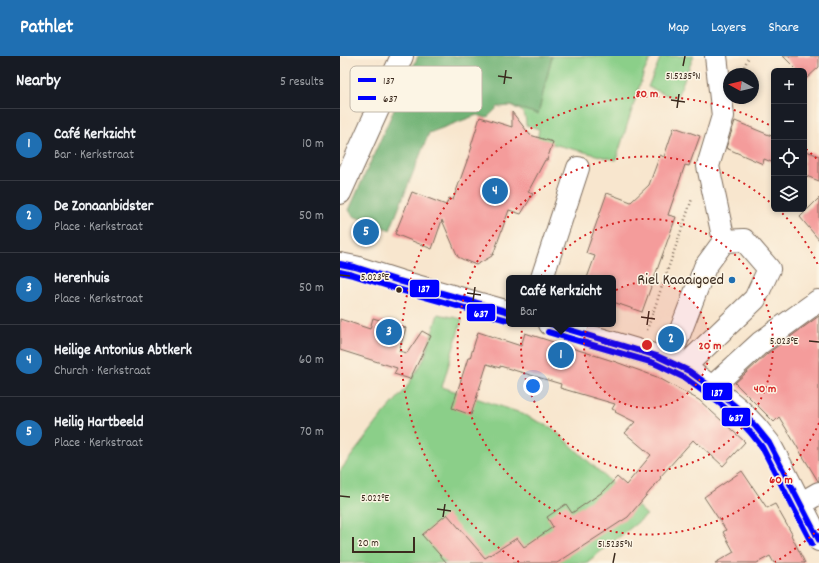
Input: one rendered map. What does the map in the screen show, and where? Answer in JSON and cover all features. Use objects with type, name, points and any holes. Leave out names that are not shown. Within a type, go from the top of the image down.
[{"type":"street","points":[[397,66],[402,56]]},
{"type":"street","points":[[676,365],[705,267],[724,241],[708,166],[724,116],[716,56]]},
{"type":"street","points":[[340,193],[377,112]]},
{"type":"street","points":[[543,275],[578,168]]},
{"type":"street","points":[[676,365],[756,299],[769,269],[744,240],[724,241]]},
{"type":"street","points":[[340,264],[355,266],[399,281],[506,311]]},
{"type":"street","points":[[712,387],[760,343],[818,301]]},
{"type":"street","points":[[560,327],[657,356],[701,379],[712,387],[741,411],[756,427],[768,443],[784,471],[810,498],[819,540]]},
{"type":"path","points":[[744,68],[749,56]]},
{"type":"path","points":[[640,351],[692,198]]},
{"type":"green space","points":[[418,56],[552,56],[538,114],[511,106],[498,107],[487,118],[477,115],[429,133],[390,230],[353,216],[349,210],[393,112],[482,112],[482,66],[414,66]]},
{"type":"green space","points":[[552,56],[652,56],[644,72],[616,160],[537,140],[539,129],[526,125],[523,112],[511,106],[538,114]]},
{"type":"green space","points":[[661,56],[694,56],[676,99],[648,87]]},
{"type":"green space","points":[[438,314],[462,319],[442,387],[518,412],[552,428],[647,515],[586,563],[340,563],[340,471],[385,412],[405,390],[424,359]]},
{"type":"building","points":[[783,56],[819,56],[819,67],[807,78],[807,68],[795,68]]},
{"type":"building","points":[[512,112],[530,135],[553,142],[547,160],[545,160],[528,192],[533,194],[521,214],[509,210],[493,255],[492,254],[492,256],[476,265],[458,257],[442,220],[432,249],[395,234],[412,192],[446,205],[449,198],[453,200],[472,147],[471,146],[480,117],[512,127]]},
{"type":"building","points":[[735,121],[771,136],[771,162],[764,159],[763,164],[726,148]]},
{"type":"building","points":[[674,127],[700,136],[689,166],[685,165],[668,215],[676,217],[642,312],[616,303],[616,275],[588,275],[595,256],[586,253],[607,193],[631,202],[649,185],[660,155],[664,157]]},
{"type":"building","points":[[807,151],[819,156],[819,181],[807,176]]},
{"type":"building","points":[[819,198],[819,240],[800,217],[807,212],[807,210]]},
{"type":"building","points":[[819,316],[818,481],[779,417],[774,422],[735,383],[768,353]]},
{"type":"building","points":[[373,318],[406,328],[399,351],[407,353],[422,331],[431,336],[410,379],[394,374],[397,368],[340,350],[340,319],[370,329]]},
{"type":"building","points":[[478,332],[521,346],[525,333],[616,362],[657,377],[699,400],[745,442],[723,466],[693,440],[660,477],[661,478],[628,517],[557,563],[447,563],[422,535],[447,514],[485,558],[517,538],[524,547],[553,527],[547,517],[566,504],[572,513],[604,491],[617,477],[626,485],[651,455],[625,433],[635,422],[615,412],[616,411],[612,409],[615,404],[560,388],[561,384],[500,366],[500,368],[487,364],[471,415],[452,408]]},
{"type":"building","points":[[742,471],[767,508],[775,504],[792,534],[791,535],[805,563],[774,563],[770,556],[757,563],[715,563],[734,552],[723,532],[726,530],[704,497]]},
{"type":"transit line","name":"137","points":[[340,264],[355,267],[506,311]]},
{"type":"transit line","name":"637","points":[[340,272],[506,320]]},
{"type":"transit line","name":"137","points":[[560,327],[657,356],[689,371],[723,396],[741,411],[769,443],[819,540]]},
{"type":"transit line","name":"637","points":[[548,332],[654,363],[685,378],[718,402],[736,417],[762,447],[812,544]]},
{"type":"place","name":"Heilige Antonius Abtkerk","points":[[495,191]]},
{"type":"place","name":"Heilig Hartbeeld","points":[[366,232]]},
{"type":"place","name":"Riel Kaaaigoed","points":[[732,280]]},
{"type":"place","name":"Herenhuis","points":[[389,332]]},
{"type":"place","name":"De Zonaanbidster","points":[[671,339]]},
{"type":"place","name":"Café Kerkzicht","points":[[561,355]]}]
